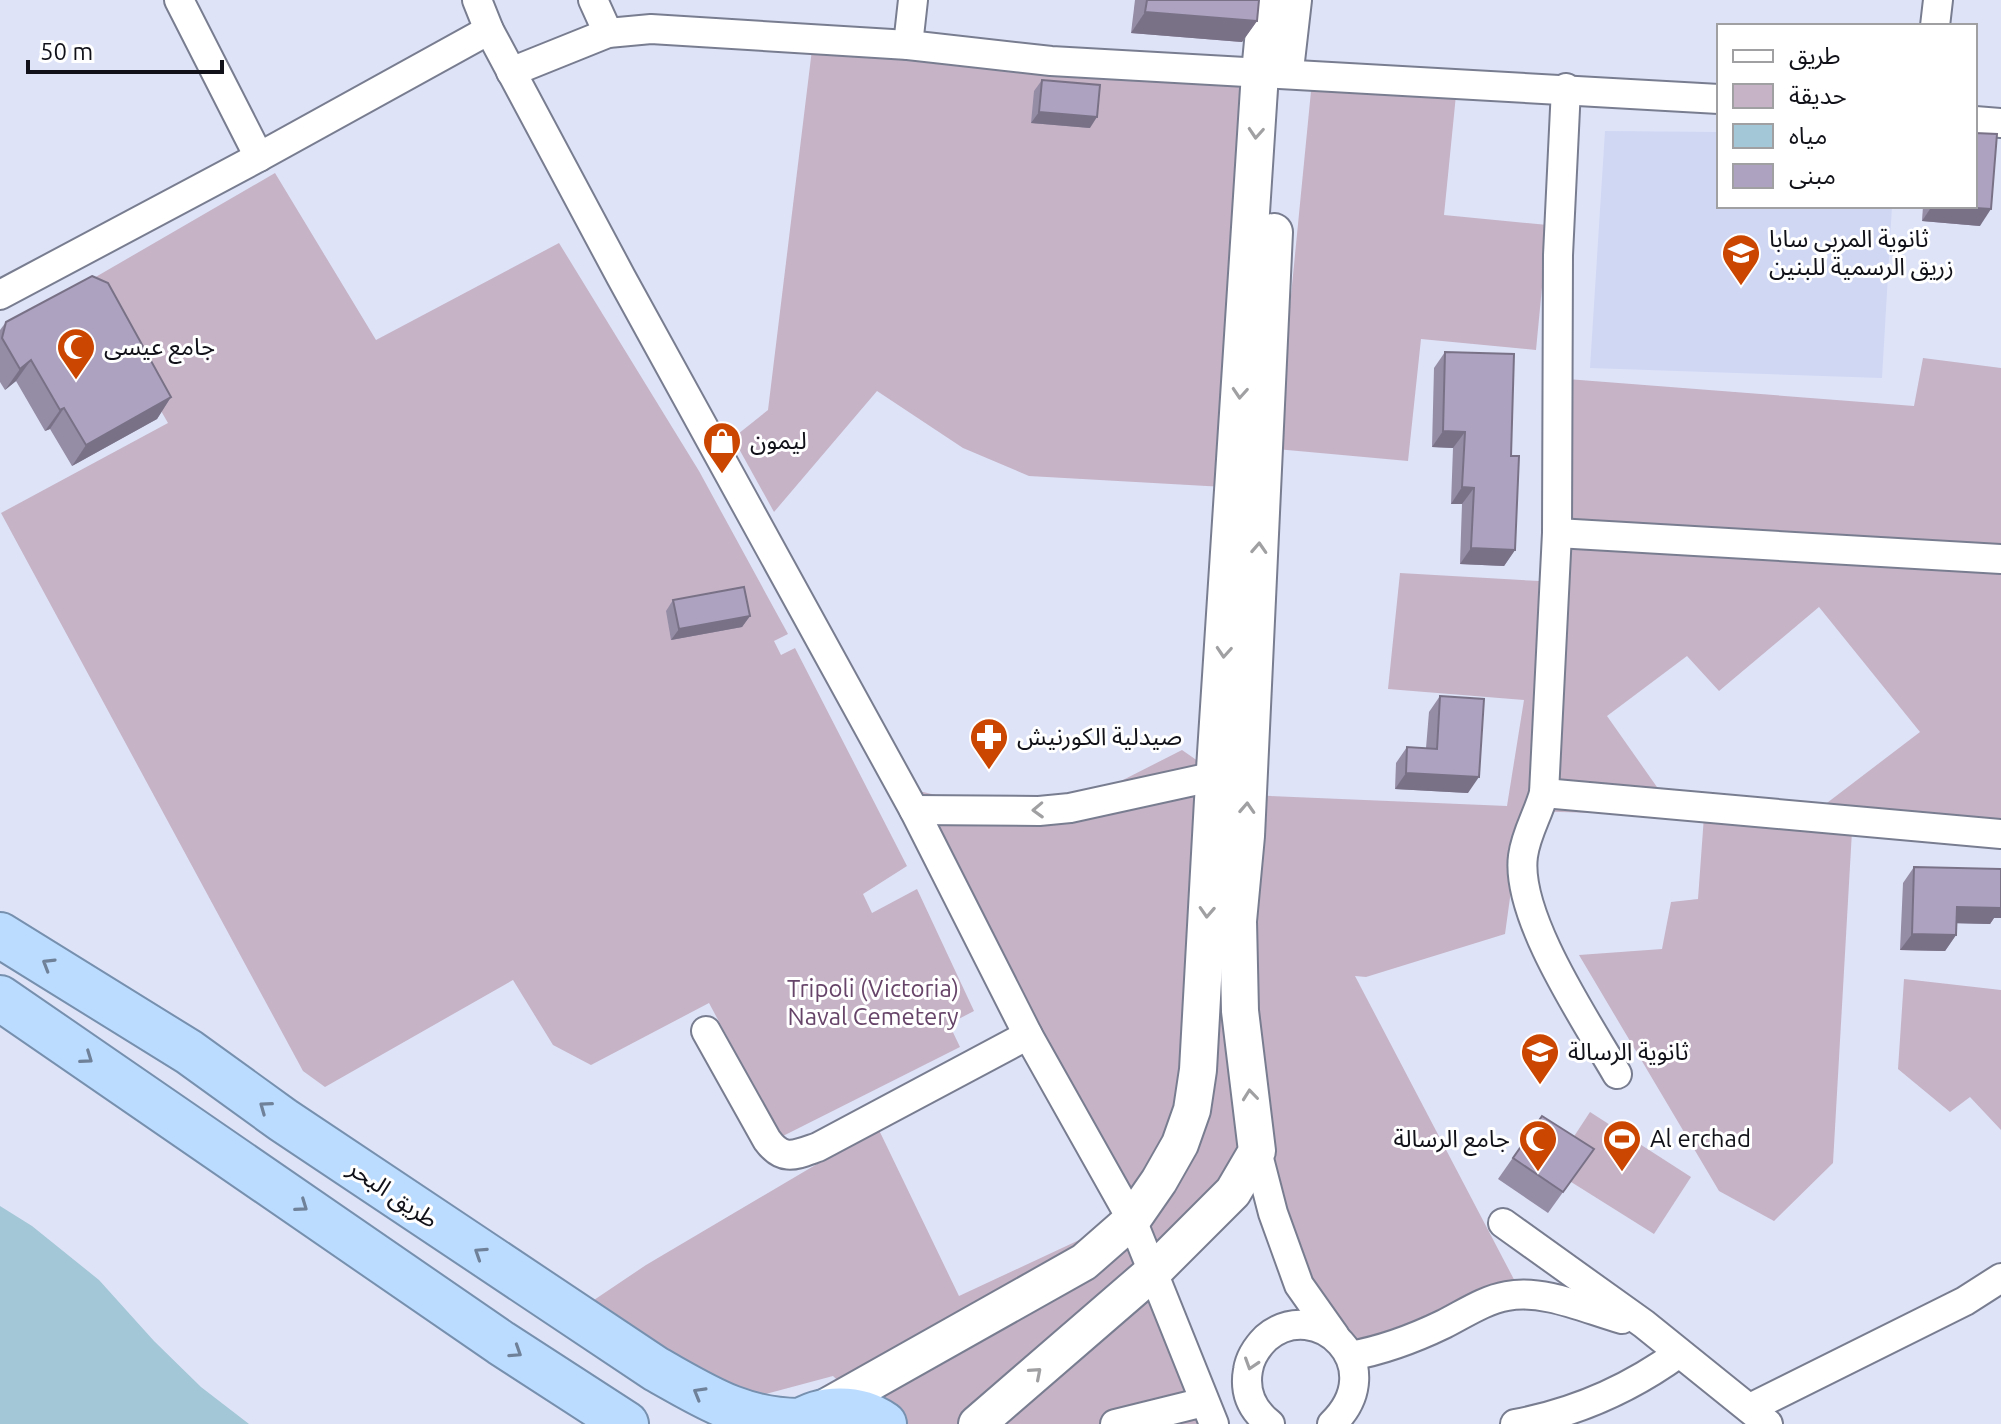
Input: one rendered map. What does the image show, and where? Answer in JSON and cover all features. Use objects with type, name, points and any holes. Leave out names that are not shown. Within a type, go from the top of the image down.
[{"type":"highway","name":"طريق البحر","points":[[0,935],[189,1052],[296,1129],[656,1369],[720,1406],[773,1421],[804,1420],[838,1410],[859,1413],[884,1424]]},
{"type":"highway","points":[[0,998],[489,1334],[626,1424]]},
{"type":"street","points":[[179,0],[259,157]]},
{"type":"street","points":[[477,0],[489,30],[621,277],[914,810],[1028,1035],[1132,1220],[1209,1413],[1115,1424]]},
{"type":"street","points":[[593,0],[608,33]]},
{"type":"street","points":[[908,45],[913,0]]},
{"type":"street","points":[[1267,0],[1275,203],[1246,836],[1238,921],[1240,1011],[1257,1151],[1273,1213],[1299,1285],[1344,1348],[1355,1374],[1354,1393],[1346,1411],[1332,1424]]},
{"type":"street","points":[[804,1420],[1084,1262],[1132,1220],[1180,1144],[1192,1110],[1198,1070],[1216,776],[1272,74],[1293,0]]},
{"type":"street","points":[[1935,24],[1938,0]]},
{"type":"street","points":[[511,72],[608,33],[651,29],[908,45],[1051,61],[1717,99]]},
{"type":"street","points":[[0,295],[489,30]]},
{"type":"street","points":[[1566,88],[1558,255],[1557,533],[1544,793],[1539,814],[1527,834],[1522,860],[1526,898],[1554,962],[1617,1074]]},
{"type":"street","points":[[1977,121],[2001,123]]},
{"type":"street","points":[[1557,533],[2001,559]]},
{"type":"street","points":[[914,810],[1039,811],[1070,808],[1216,776]]},
{"type":"street","points":[[1544,793],[2001,834]]},
{"type":"street","points":[[706,1031],[767,1140],[775,1151],[787,1156],[818,1147],[1028,1035]]},
{"type":"street","points":[[977,1424],[1154,1271],[1233,1192],[1257,1151]]},
{"type":"street","points":[[1233,1192],[1273,1213]]},
{"type":"street","points":[[1503,1223],[1644,1324],[1751,1417],[1965,1301],[2001,1278]]},
{"type":"street","points":[[1273,1333],[1299,1285]]},
{"type":"street","points":[[1270,1424],[1260,1417],[1250,1400],[1246,1381],[1249,1362],[1258,1345],[1286,1327],[1314,1327],[1344,1348],[1391,1347],[1484,1303],[1506,1296],[1525,1295],[1644,1324]]},
{"type":"street","points":[[1515,1424],[1571,1410],[1651,1373],[1679,1353]]},
{"type":"shaded area","name":"ثانوية المربي سابا زريق الرسمية للبنين","points":[[1605,131],[1717,132],[1717,208],[1892,208],[1882,378],[1590,368]]},
{"type":"green space","points":[[814,33],[1281,68],[1242,488],[1029,476],[963,448],[877,391],[774,512],[733,438],[768,410]]},
{"type":"green space","points":[[1312,81],[1456,95],[1444,215],[1548,225],[1536,350],[1421,339],[1408,461],[1276,449]]},
{"type":"green space","name":"Tripoli (Victoria) Naval Cemetery","points":[[275,173],[376,340],[559,243],[699,471],[788,634],[774,641],[781,655],[795,648],[907,866],[863,894],[872,913],[917,889],[974,1011],[949,1024],[960,1047],[781,1137],[709,1003],[591,1065],[553,1045],[513,980],[325,1087],[303,1071],[1,513],[168,423],[87,282]]},
{"type":"green space","points":[[1923,358],[2001,368],[2001,844],[1852,831],[1833,1163],[1774,1221],[1719,1191],[1579,955],[1662,949],[1671,902],[1698,899],[1704,816],[1522,811],[1505,934],[1366,977],[1355,976],[1519,1289],[1366,1358],[1330,1315],[1260,1180],[1144,1279],[1209,1424],[883,1424],[833,1376],[758,1396],[714,1383],[594,1300],[646,1265],[878,1128],[959,1296],[1122,1220],[915,790],[983,803],[1086,793],[1119,782],[1182,750],[1247,795],[1507,806],[1524,700],[1388,689],[1400,573],[1539,581],[1554,378],[1914,406]],"holes":[[[1819,607],[1920,732],[1819,809],[1664,797],[1607,716],[1687,656],[1719,691]]]},
{"type":"green space","points":[[1904,979],[2001,990],[2001,1130],[1970,1097],[1950,1112],[1898,1069]]},
{"type":"green space","name":"Al erchad","points":[[1590,1112],[1691,1177],[1654,1234],[1552,1170]]},
{"type":"water","points":[[0,1206],[32,1226],[99,1280],[201,1387],[249,1424],[0,1424]]},
{"type":"building","points":[[1147,0],[1259,0],[1257,21],[1145,12]]},
{"type":"building","points":[[1042,80],[1100,85],[1097,117],[1039,112]]},
{"type":"building","points":[[1977,133],[1997,134],[1991,209],[1976,208]]},
{"type":"building","name":"جامع عيسى","points":[[92,276],[108,283],[171,397],[86,445],[64,408],[60,410],[31,360],[20,369],[2,338],[6,322]]},
{"type":"building","points":[[1445,352],[1514,354],[1511,456],[1519,456],[1515,550],[1471,548],[1474,488],[1462,487],[1465,432],[1443,431]]},
{"type":"building","points":[[744,587],[750,616],[679,629],[673,600]]},
{"type":"building","points":[[1440,696],[1484,699],[1479,777],[1406,773],[1407,747],[1437,749]]},
{"type":"building","points":[[1914,867],[2001,869],[2001,908],[1957,907],[1956,935],[1912,934]]},
{"type":"building","points":[[1542,1116],[1594,1149],[1563,1192],[1513,1158]]},
{"type":"place","name":"ثانوية المربي سابا زريق الرسمية للبنين","points":[[1741,287]]},
{"type":"place","name":"جامع عيسى","points":[[76,381]]},
{"type":"place","name":"ليمون","points":[[722,475]]},
{"type":"place","name":"صيدلية الكورنيش","points":[[989,771]]},
{"type":"place","name":"ثانوية الرسالة","points":[[1540,1086]]},
{"type":"place","name":"جامع الرسالة","points":[[1538,1173]]},
{"type":"place","name":"Al erchad","points":[[1622,1173]]}]
